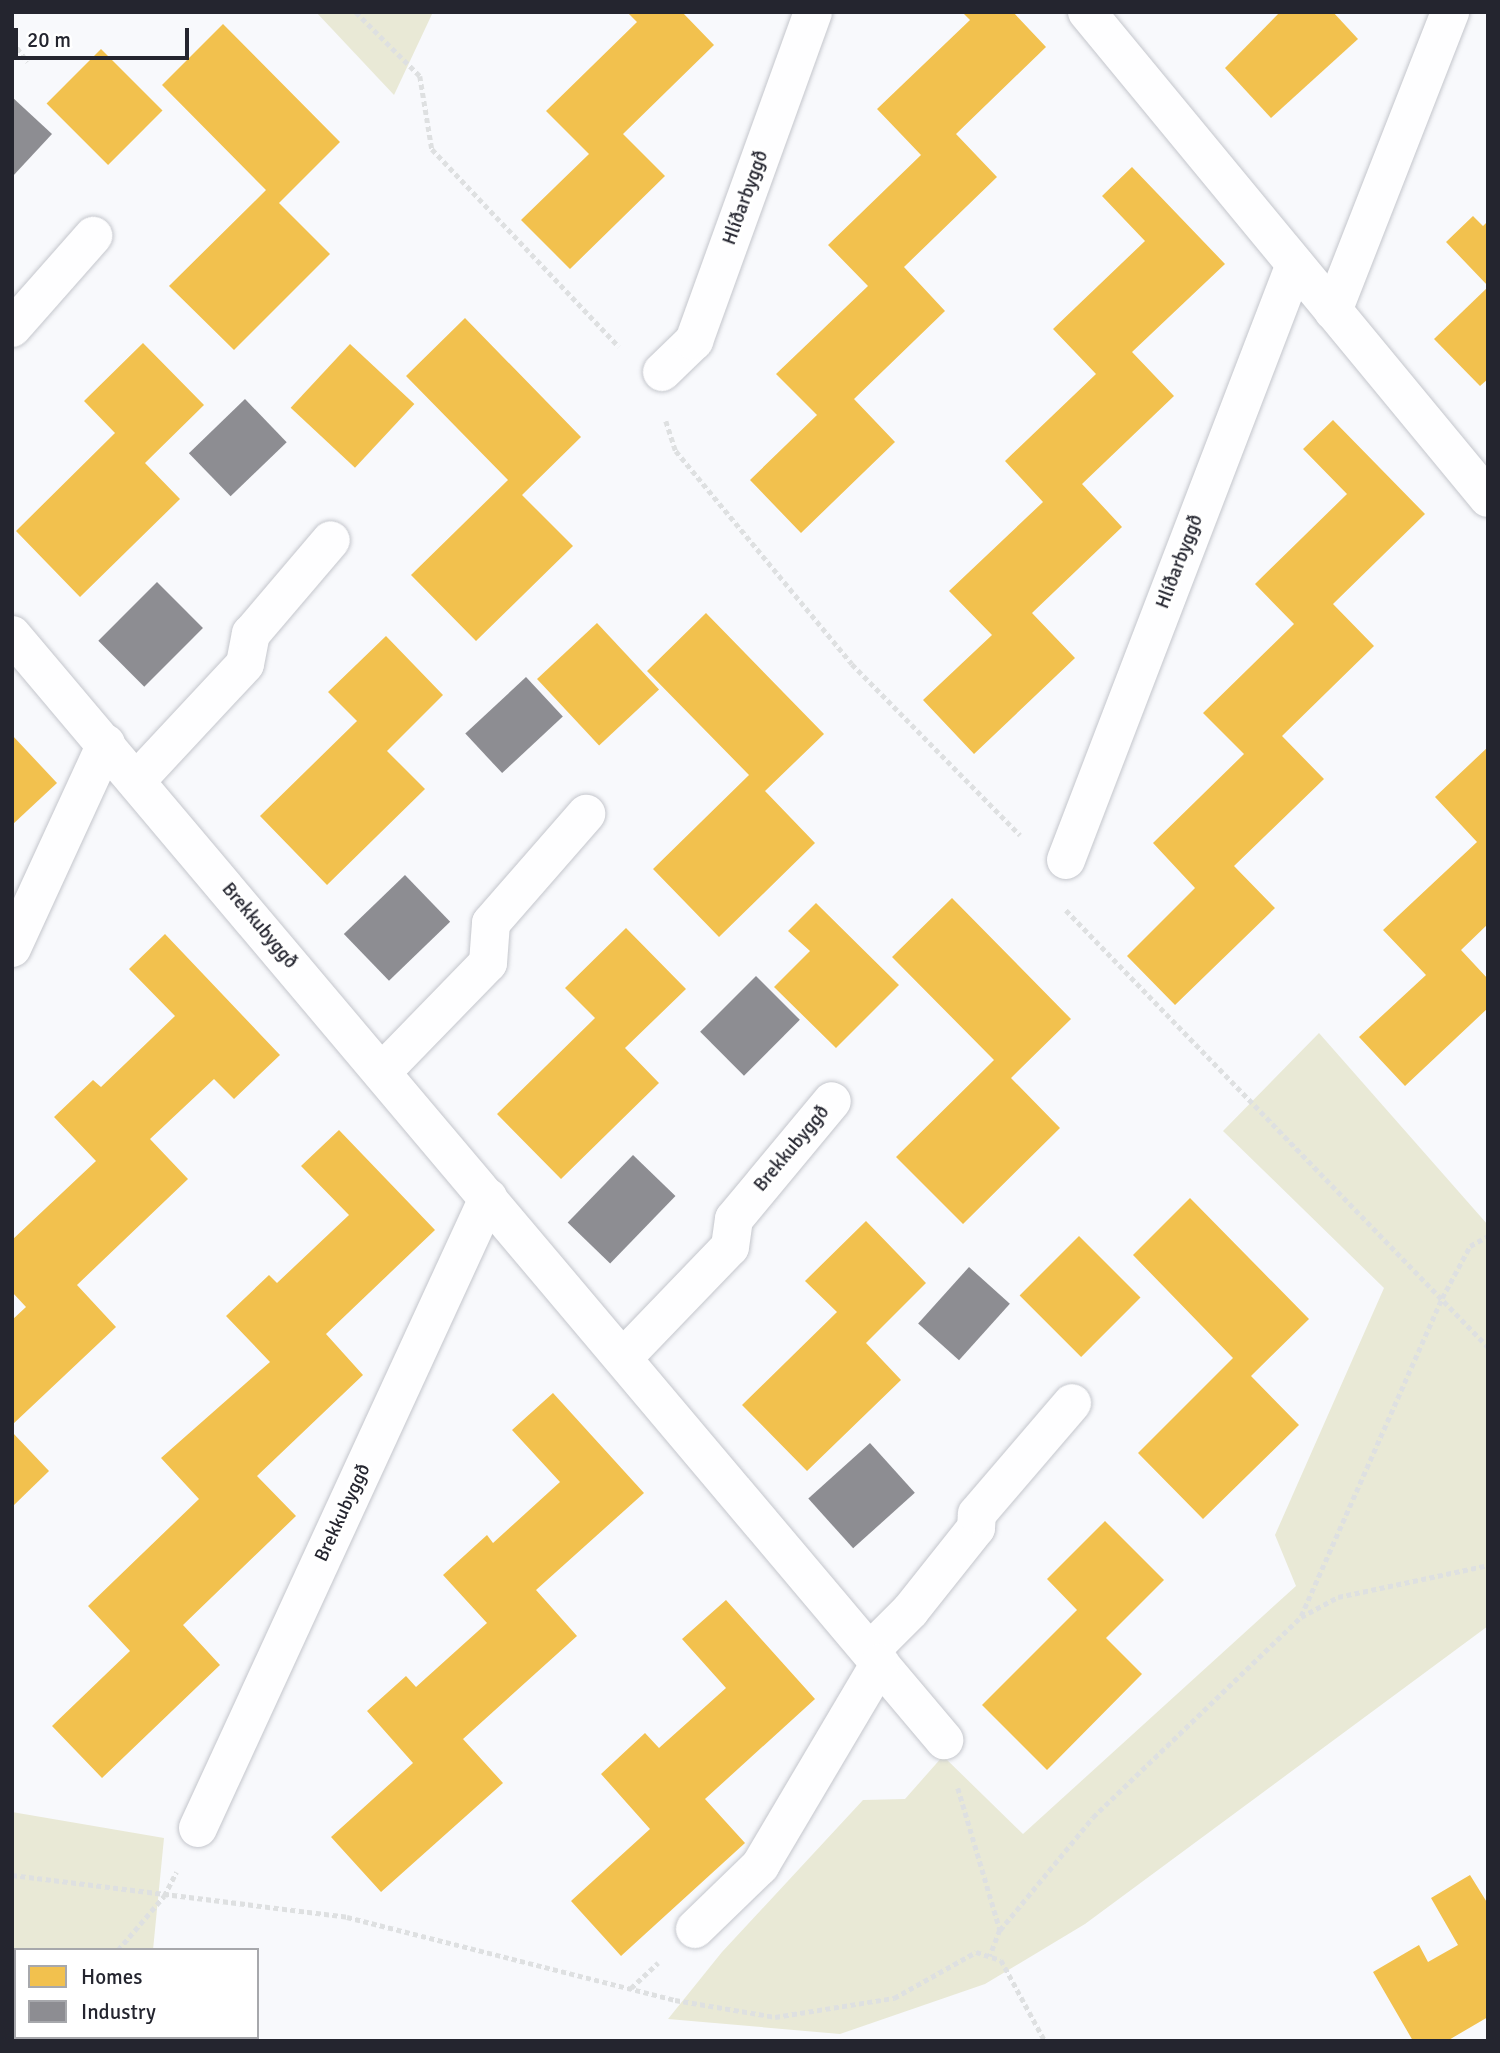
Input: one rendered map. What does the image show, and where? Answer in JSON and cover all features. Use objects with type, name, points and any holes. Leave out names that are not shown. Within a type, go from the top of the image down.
[{"type":"street","name":"Hlíðarbyggð","points":[[662,372],[694,341],[813,12]]},
{"type":"street","points":[[1087,12],[1488,498]]},
{"type":"street","points":[[1334,312],[1450,12]]},
{"type":"street","points":[[12,328],[93,236]]},
{"type":"street","name":"Hlíðarbyggð","points":[[1066,860],[1295,264]]},
{"type":"street","points":[[137,780],[245,664],[251,634],[331,540]]},
{"type":"street","name":"Brekkubyggð","points":[[12,635],[944,1740]]},
{"type":"street","points":[[12,948],[106,744]]},
{"type":"street","points":[[382,1072],[488,963],[491,923],[586,814]]},
{"type":"street","name":"Brekkubyggð","points":[[623,1358],[730,1247],[734,1219],[832,1101]]},
{"type":"street","name":"Brekkubyggð","points":[[198,1828],[488,1198]]},
{"type":"street","points":[[695,1929],[760,1866],[875,1657],[976,1528],[977,1514],[1072,1403]]},
{"type":"path","points":[[356,12],[420,76],[432,149],[622,351]]},
{"type":"path","points":[[12,41],[28,62]]},
{"type":"path","points":[[664,416],[676,452],[852,664],[1024,839]]},
{"type":"path","points":[[1062,900],[1069,918],[1488,1347]]},
{"type":"path","points":[[1301,1617],[1442,1298],[1470,1246],[1488,1236]]},
{"type":"path","points":[[990,1956],[1000,1930],[1094,1817],[1301,1617],[1338,1597],[1488,1565]]},
{"type":"path","points":[[944,1740],[1000,1930]]},
{"type":"path","points":[[12,1875],[347,1917],[675,2000],[775,2017],[894,1998],[976,1952],[1001,1960],[1045,2041]]},
{"type":"path","points":[[120,1948],[164,1896]]},
{"type":"green space","points":[[316,12],[433,12],[394,95]]},
{"type":"green space","points":[[1319,1033],[1488,1225],[1488,1626],[1085,1924],[985,1984],[840,2034],[668,2019],[722,1952],[863,1800],[905,1799],[943,1756],[1023,1834],[1296,1586],[1275,1535],[1384,1288],[1223,1131]]},
{"type":"green space","points":[[12,1812],[164,1838],[153,1948],[14,1948],[14,2039],[145,2041],[12,2041]]},
{"type":"building: Homes","points":[[627,12],[682,12],[714,45],[623,134],[665,176],[570,269],[521,220],[589,154],[546,111],[637,22]]},
{"type":"building: Homes","points":[[962,12],[1013,12],[1046,47],[956,134],[997,177],[904,267],[945,311],[854,399],[895,442],[801,533],[750,480],[817,415],[776,374],[868,286],[828,245],[921,155],[877,109],[970,20]]},
{"type":"building: Homes","points":[[1280,12],[1333,12],[1358,39],[1271,118],[1225,68]]},
{"type":"building: Homes","points":[[223,24],[340,142],[279,203],[330,254],[234,350],[169,286],[266,190],[162,85]]},
{"type":"building: Homes","points":[[101,49],[163,111],[108,165],[47,103]]},
{"type":"building: Homes","points":[[1132,167],[1225,264],[1132,352],[1174,396],[1082,484],[1122,527],[1032,613],[1075,658],[974,754],[923,700],[992,635],[949,591],[1043,502],[1005,461],[1096,374],[1053,329],[1145,241],[1102,196]]},
{"type":"building: Homes","points":[[1473,216],[1483,226],[1488,221],[1488,286],[1446,242]]},
{"type":"building: Homes","points":[[1488,287],[1488,379],[1480,386],[1434,339]]},
{"type":"building: Homes","points":[[465,318],[581,437],[522,495],[573,546],[476,641],[411,575],[508,480],[406,376]]},
{"type":"building: Homes","points":[[143,343],[204,405],[145,463],[180,499],[80,597],[16,531],[115,433],[84,401]]},
{"type":"building: Homes","points":[[350,344],[414,404],[355,468],[291,408]]},
{"type":"building: Homes","points":[[1333,420],[1425,514],[1333,604],[1374,646],[1282,736],[1324,779],[1234,866],[1275,908],[1175,1005],[1127,956],[1195,888],[1153,843],[1244,754],[1203,713],[1294,624],[1255,584],[1347,494],[1303,449]]},
{"type":"building: Homes","points":[[706,613],[824,734],[765,791],[815,843],[719,937],[653,869],[749,775],[647,671]]},
{"type":"building: Homes","points":[[597,623],[659,690],[599,745],[537,679]]},
{"type":"building: Homes","points":[[386,636],[443,695],[387,751],[425,789],[327,885],[260,816],[357,721],[328,692]]},
{"type":"building: Homes","points":[[12,735],[57,783],[12,825]]},
{"type":"building: Homes","points":[[1488,747],[1488,924],[1461,950],[1488,979],[1488,1008],[1405,1086],[1359,1037],[1426,975],[1383,930],[1477,842],[1435,797]]},
{"type":"building: Homes","points":[[952,898],[1071,1019],[1011,1078],[1060,1128],[963,1224],[896,1157],[994,1060],[892,957]]},
{"type":"building: Homes","points":[[816,903],[899,985],[836,1048],[774,987],[810,951],[788,931]]},
{"type":"building: Homes","points":[[626,928],[686,989],[625,1048],[659,1083],[561,1179],[497,1114],[595,1018],[565,988]]},
{"type":"building: Homes","points":[[165,934],[280,1055],[234,1099],[214,1079],[150,1139],[188,1179],[77,1285],[116,1327],[12,1425],[12,1320],[26,1307],[12,1292],[12,1240],[96,1161],[54,1117],[93,1080],[101,1087],[175,1016],[129,969]]},
{"type":"building: Homes","points":[[339,1130],[435,1230],[326,1334],[363,1375],[257,1476],[296,1516],[183,1625],[220,1665],[102,1778],[52,1726],[130,1651],[88,1606],[199,1499],[161,1458],[270,1362],[226,1316],[269,1275],[277,1283],[349,1215],[301,1166]]},
{"type":"building: Homes","points":[[1190,1198],[1309,1319],[1251,1376],[1299,1425],[1203,1519],[1138,1453],[1233,1358],[1133,1255]]},
{"type":"building: Homes","points":[[866,1221],[926,1283],[866,1343],[901,1380],[807,1471],[742,1405],[837,1312],[805,1281]]},
{"type":"building: Homes","points":[[1079,1236],[1141,1298],[1081,1357],[1020,1295]]},
{"type":"building: Homes","points":[[553,1393],[644,1493],[536,1590],[577,1636],[463,1739],[503,1783],[381,1892],[331,1837],[413,1763],[367,1711],[406,1676],[416,1687],[487,1623],[443,1575],[487,1535],[493,1543],[560,1482],[512,1430]]},
{"type":"building: Homes","points":[[12,1432],[49,1471],[12,1507]]},
{"type":"building: Homes","points":[[1105,1521],[1164,1580],[1106,1638],[1142,1674],[1047,1770],[982,1705],[1077,1610],[1047,1579]]},
{"type":"building: Homes","points":[[726,1600],[815,1699],[705,1799],[745,1843],[621,1956],[571,1901],[650,1829],[601,1774],[645,1733],[659,1748],[726,1688],[682,1639]]},
{"type":"building: Homes","points":[[1470,1875],[1488,1904],[1488,2017],[1447,2041],[1413,2041],[1373,1972],[1419,1945],[1428,1962],[1458,1945],[1431,1898]]},
{"type":"building: Industry","points":[[12,97],[52,134],[12,177]]},
{"type":"building: Industry","points":[[245,399],[287,442],[231,496],[189,453]]},
{"type":"building: Industry","points":[[157,582],[203,628],[144,687],[98,641]]},
{"type":"building: Industry","points":[[526,677],[563,716],[502,773],[465,734]]},
{"type":"building: Industry","points":[[405,875],[450,922],[389,981],[344,934]]},
{"type":"building: Industry","points":[[756,976],[800,1020],[744,1076],[700,1032]]},
{"type":"building: Industry","points":[[633,1155],[675,1196],[610,1264],[568,1223]]},
{"type":"building: Industry","points":[[969,1267],[1010,1304],[959,1360],[918,1323]]},
{"type":"building: Industry","points":[[870,1443],[915,1493],[853,1548],[808,1499]]}]
